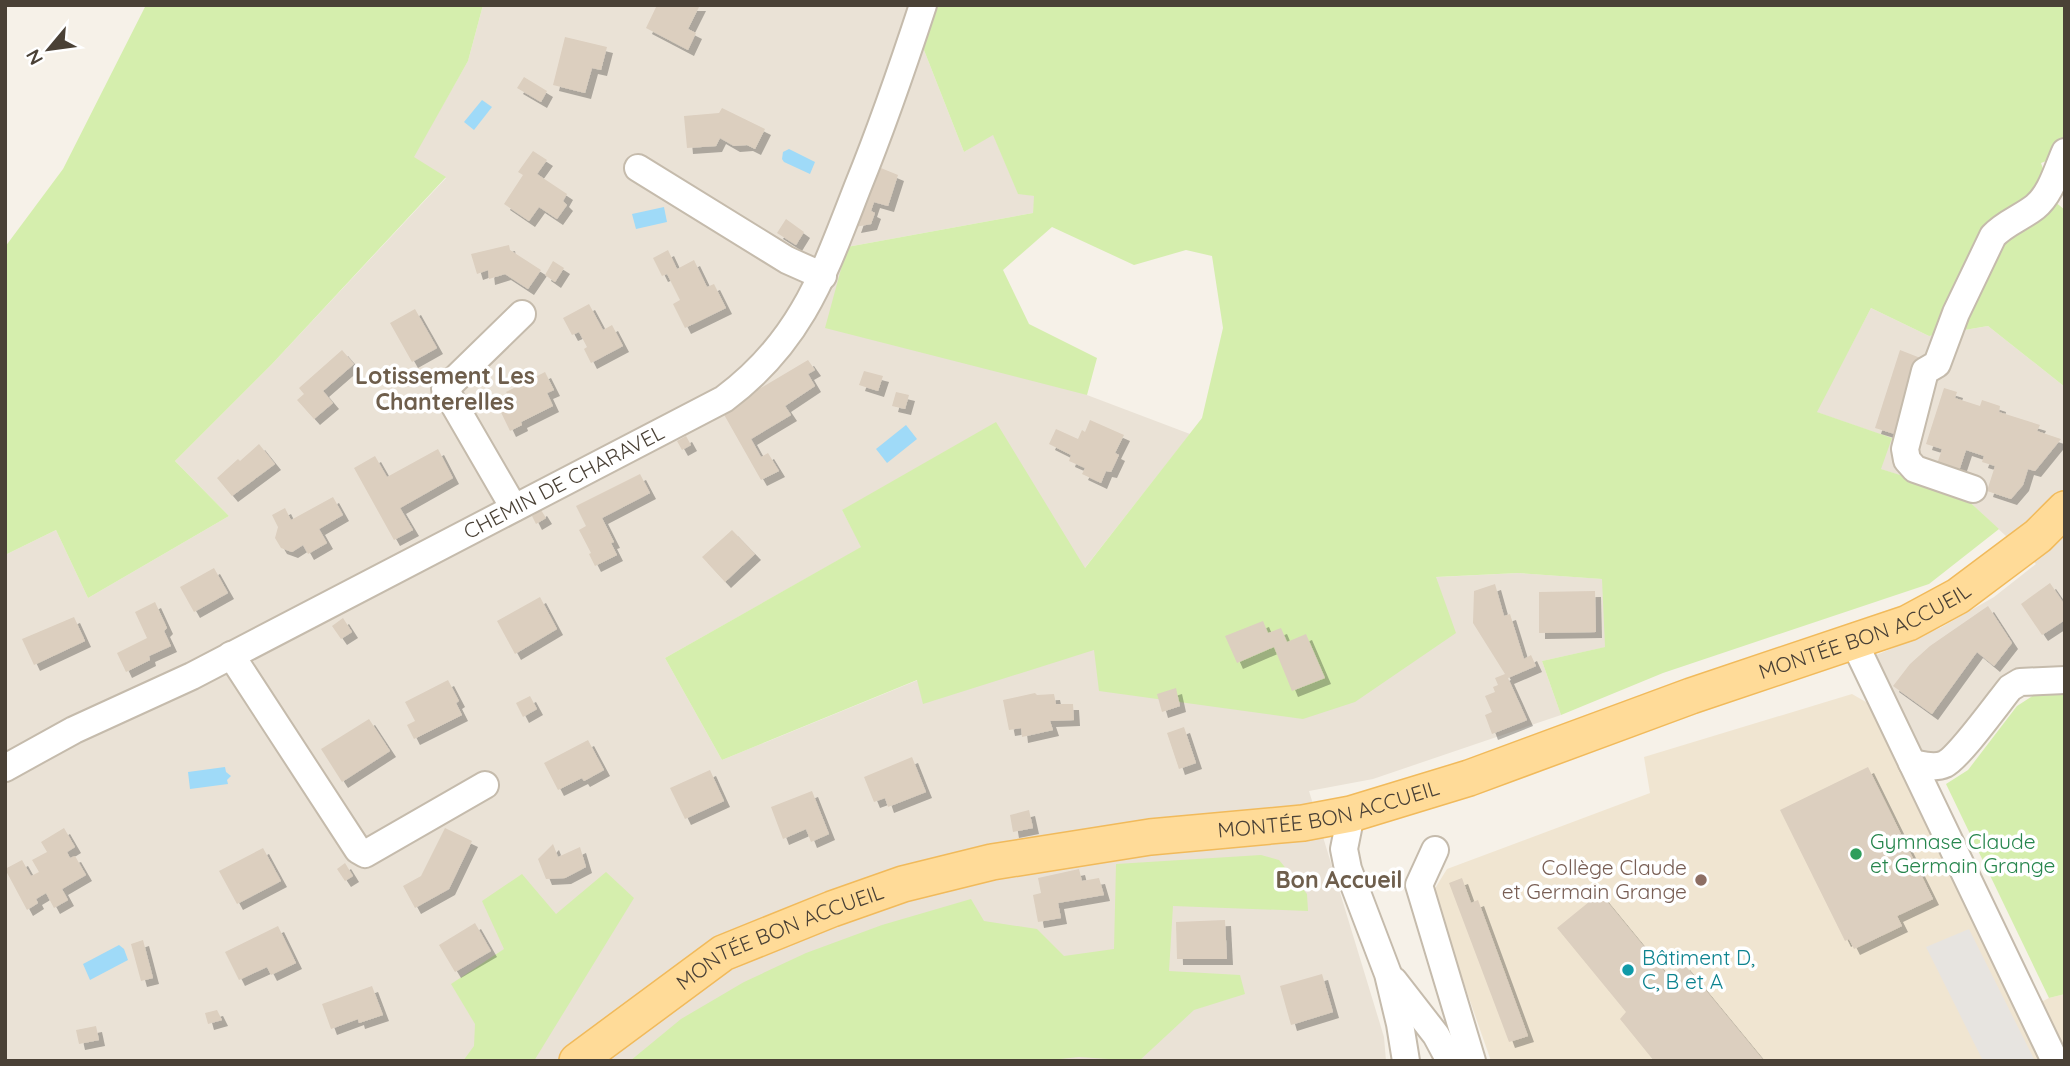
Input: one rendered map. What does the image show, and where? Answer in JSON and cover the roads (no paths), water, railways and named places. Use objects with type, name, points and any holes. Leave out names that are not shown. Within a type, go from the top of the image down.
[{"type":"main road","name":"MONTÉE BON ACCUEIL","points":[[577,1061],[723,953],[832,909],[903,884],[992,862],[1150,837],[1303,823],[1352,814],[1469,778],[1691,696],[1908,623],[1958,596],[2038,536],[2065,509]]},
{"type":"street","name":"CHEMIN DE CHARAVEL","points":[[5,768],[74,730],[192,676],[734,392],[781,345],[810,303],[881,126],[923,5]]},
{"type":"street","points":[[1973,489],[1915,469],[1907,460],[1905,449],[1925,371],[1937,364],[1956,313],[1993,236],[2002,227],[2037,205],[2049,189],[2065,152]]},
{"type":"street","points":[[638,168],[787,260],[823,276]]},
{"type":"street","points":[[514,508],[445,389],[522,314]]},
{"type":"street","points":[[1853,640],[2055,1061]]},
{"type":"street","points":[[231,655],[358,850],[365,854],[485,785]]},
{"type":"street","points":[[1912,763],[1932,767],[1946,764],[2010,688],[2020,682],[2065,680]]},
{"type":"street","points":[[1352,814],[1343,843],[1346,859],[1388,974],[1401,1024],[1406,1061]]},
{"type":"street","points":[[1435,850],[1419,885],[1472,1061]]},
{"type":"street","points":[[1388,974],[1436,1035],[1450,1061]]},
{"type":"water","points":[[482,100],[492,107],[474,130],[464,122]]},
{"type":"water","points":[[789,149],[815,162],[810,174],[784,162],[783,152]]},
{"type":"water","points":[[664,207],[667,222],[636,229],[632,214]]},
{"type":"water","points":[[906,425],[917,439],[887,463],[876,449]]},
{"type":"water","points":[[225,767],[231,776],[227,780],[228,784],[190,789],[188,772]]},
{"type":"water","points":[[119,945],[124,949],[128,960],[90,980],[83,964]]},
{"type":"place","name":"Gymnase Claude et Germain Grange","points":[[1856,854]]},
{"type":"place","name":"Collège Claude et Germain Grange","points":[[1701,880]]},
{"type":"place","name":"Bâtiment D, C, B et A","points":[[1628,970]]},
{"type":"district","name":"Lotissement Les Chanterelles","points":[[445,389]]},
{"type":"district","name":"Bon Accueil","points":[[1339,880]]}]
